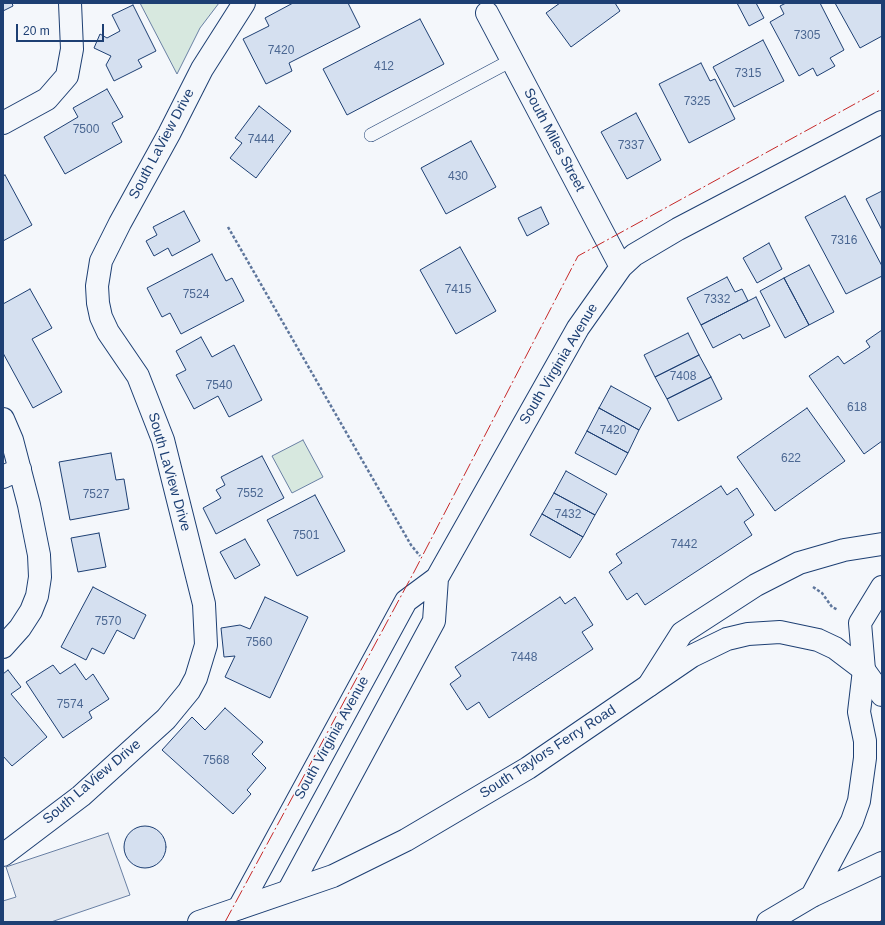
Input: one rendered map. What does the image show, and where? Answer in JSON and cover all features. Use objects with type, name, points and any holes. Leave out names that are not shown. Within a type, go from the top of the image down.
[{"type":"street","points":[[3,123],[47,99],[67,76],[72,49],[70,3]]},
{"type":"street","name":"South LaView Drive","points":[[3,855],[81,796],[166,719],[189,691],[196,678],[206,645],[204,604],[162,440],[138,376],[108,332],[101,317],[97,286],[101,261],[120,223],[169,134],[202,69],[244,3]]},
{"type":"street","name":"South Miles Street","points":[[487,13],[621,267]]},
{"type":"street","name":"South Virginia Avenue","points":[[239,908],[406,601],[437,578],[578,328],[621,267],[634,255],[678,229],[882,122]]},
{"type":"street","points":[[3,419],[12,440],[12,473],[36,533],[40,577],[37,596],[30,611],[20,628],[3,647]]},
{"type":"street","points":[[649,684],[682,633],[756,585],[799,563],[844,550],[882,544]]},
{"type":"street","name":"South Virginia Avenue","points":[[289,890],[434,621],[437,578]]},
{"type":"street","points":[[812,896],[852,821],[859,801],[865,758],[865,741],[859,712],[864,670],[860,623],[882,587]]},
{"type":"street","name":"South Taylors Ferry Road","points":[[199,922],[333,876],[425,830],[528,768],[692,656],[727,639],[748,634],[780,632],[818,640],[834,648],[864,670],[882,695]]},
{"type":"street","points":[[768,922],[812,896],[882,863]]},
{"type":"lane","points":[[371,135],[512,60]]},
{"type":"path","points":[[228,226],[411,545]]},
{"type":"path","points":[[811,584],[814,590],[822,593],[832,607],[842,612]]},
{"type":"shaded area","points":[[140,3],[219,3],[200,28],[177,74]]},
{"type":"shaded area","points":[[303,440],[323,477],[292,493],[272,456]]},
{"type":"shaded area","points":[[108,833],[130,895],[51,922],[3,922],[3,901],[16,897],[6,867]]},
{"type":"building","points":[[3,3],[12,3],[13,6],[3,11]]},
{"type":"building","points":[[293,3],[348,3],[360,27],[289,63],[292,71],[266,84],[243,39],[269,26],[265,18]]},
{"type":"building","points":[[560,3],[615,3],[620,11],[571,47],[546,13]]},
{"type":"building","points":[[737,3],[756,3],[764,18],[749,26]]},
{"type":"building","points":[[786,3],[820,3],[844,50],[830,58],[835,66],[817,76],[813,68],[799,76],[770,22],[784,14],[780,6]]},
{"type":"building","points":[[835,3],[882,3],[882,36],[860,48]]},
{"type":"building","points":[[133,5],[156,51],[138,60],[142,67],[114,81],[106,65],[111,56],[94,48],[100,34],[107,38],[120,31],[112,15]]},
{"type":"building","points":[[420,19],[444,64],[347,115],[323,69]]},
{"type":"building","points":[[763,40],[784,81],[734,107],[713,67]]},
{"type":"building","points":[[701,63],[710,81],[715,79],[735,119],[689,143],[659,84]]},
{"type":"building","points":[[107,89],[123,117],[112,123],[122,142],[65,174],[44,137],[78,117],[73,108]]},
{"type":"building","points":[[259,106],[291,131],[256,178],[230,158],[242,143],[235,138]]},
{"type":"building","points":[[636,113],[661,160],[627,179],[601,132]]},
{"type":"building","points":[[471,141],[496,187],[446,214],[421,168]]},
{"type":"building","points":[[5,175],[32,225],[3,241],[3,176]]},
{"type":"building","points":[[882,191],[882,230],[866,199]]},
{"type":"building","points":[[845,196],[882,266],[882,276],[846,294],[805,217]]},
{"type":"building","points":[[541,207],[549,224],[527,236],[518,218]]},
{"type":"building","points":[[184,211],[200,241],[172,256],[168,248],[154,256],[146,241],[157,235],[153,227]]},
{"type":"building","points":[[769,243],[782,269],[757,283],[743,258]]},
{"type":"building","points":[[460,247],[496,311],[456,334],[420,270]]},
{"type":"building","points":[[212,254],[226,281],[232,278],[244,301],[181,334],[170,313],[162,317],[147,288]]},
{"type":"building","points":[[809,265],[834,312],[809,325],[784,278]]},
{"type":"building","points":[[727,277],[735,292],[742,289],[748,301],[701,325],[687,298]]},
{"type":"building","points":[[784,278],[809,325],[785,338],[760,291]]},
{"type":"building","points":[[30,289],[52,328],[32,339],[62,392],[33,408],[3,353],[3,304]]},
{"type":"building","points":[[756,297],[770,326],[743,339],[740,334],[713,348],[701,325]]},
{"type":"building","points":[[882,330],[882,441],[864,454],[809,376],[838,356],[844,364],[870,347],[866,341]]},
{"type":"building","points":[[688,333],[699,355],[655,377],[644,355]]},
{"type":"building","points":[[201,337],[212,357],[234,345],[262,400],[229,417],[218,396],[194,409],[176,375],[186,370],[176,351]]},
{"type":"building","points":[[699,355],[711,377],[667,399],[655,377]]},
{"type":"building","points":[[711,377],[722,399],[678,421],[667,399]]},
{"type":"building","points":[[611,386],[651,408],[639,430],[599,408]]},
{"type":"building","points":[[599,408],[639,430],[628,453],[587,431]]},
{"type":"building","points":[[807,408],[845,461],[775,511],[737,457]]},
{"type":"building","points":[[587,431],[628,453],[616,475],[575,453]]},
{"type":"building","points":[[111,453],[116,480],[124,479],[129,509],[70,520],[59,462]]},
{"type":"building","points":[[262,456],[284,498],[216,534],[203,508],[221,498],[216,490],[225,485],[221,477]]},
{"type":"building","points":[[566,471],[607,494],[595,515],[554,493]]},
{"type":"building","points":[[721,486],[727,495],[737,488],[754,515],[744,522],[752,535],[645,605],[637,593],[627,600],[609,572],[622,563],[616,554]]},
{"type":"building","points":[[554,493],[595,515],[583,537],[542,514]]},
{"type":"building","points":[[315,495],[345,551],[297,576],[267,520]]},
{"type":"building","points":[[542,514],[583,537],[570,558],[530,535]]},
{"type":"building","points":[[99,533],[106,567],[78,572],[71,538]]},
{"type":"building","points":[[245,539],[260,565],[235,579],[220,552]]},
{"type":"building","points":[[93,587],[146,615],[134,639],[117,630],[104,654],[92,648],[86,660],[61,647]]},
{"type":"building","points":[[265,597],[308,617],[270,698],[225,677],[235,656],[224,657],[221,628],[240,625],[250,629]]},
{"type":"building","points":[[560,597],[565,604],[575,597],[593,625],[582,632],[593,649],[489,718],[479,702],[467,710],[450,684],[461,676],[455,667]]},
{"type":"building","points":[[75,664],[86,680],[93,674],[109,699],[89,712],[92,718],[63,738],[26,682],[53,665],[60,674]]},
{"type":"building","points":[[8,670],[21,687],[11,694],[47,737],[12,766],[3,756],[3,674]]},
{"type":"building","points":[[225,708],[263,742],[252,754],[266,768],[247,790],[251,794],[233,814],[162,750],[192,717],[205,730]]},
{"type":"building","points":[[141,826],[149,826],[157,829],[163,835],[166,847],[163,859],[157,865],[149,868],[141,868],[133,865],[127,859],[124,851],[124,843],[127,835],[133,829]]},
{"type":"power","points":[[225,922],[414,572],[578,256],[882,89]]}]
